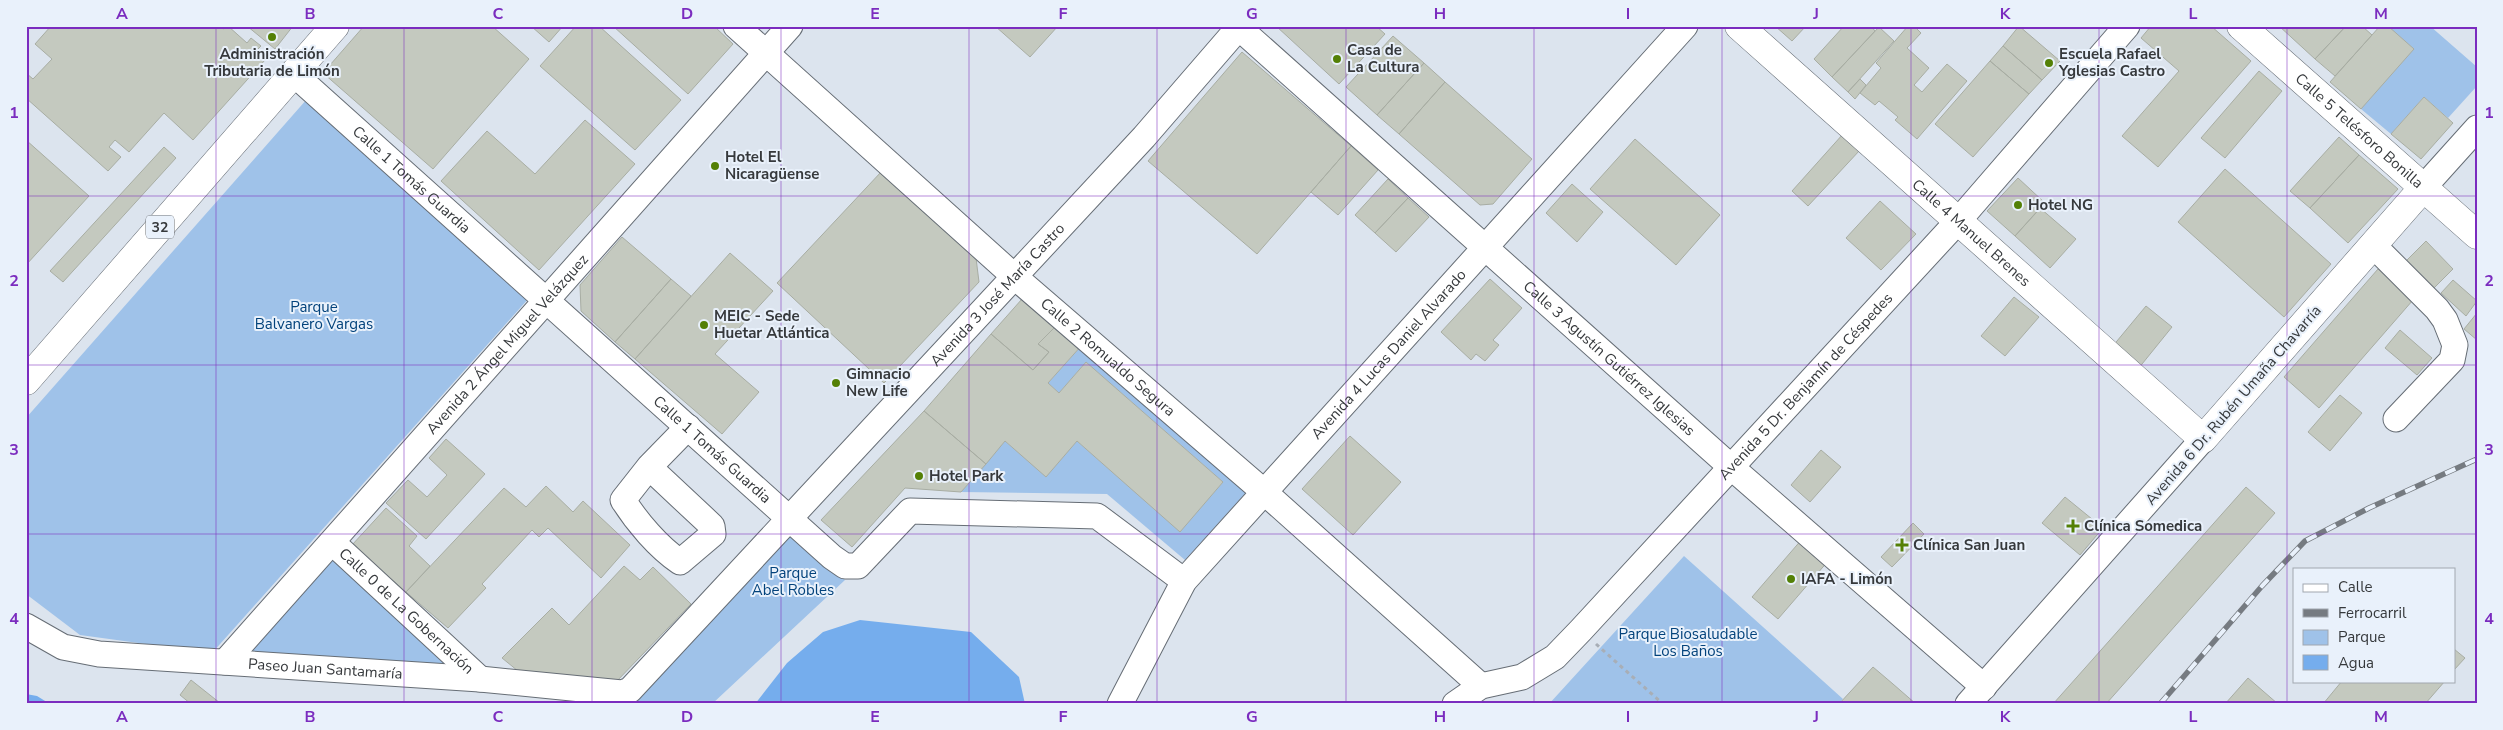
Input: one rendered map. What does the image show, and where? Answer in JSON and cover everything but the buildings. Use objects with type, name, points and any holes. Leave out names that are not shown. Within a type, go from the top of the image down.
[{"type":"main road","name":"32","points":[[26,381],[335,26]]},
{"type":"main road","name":"32","points":[[294,74],[341,26]]},
{"type":"main road","name":"Calle 4 Manuel Brenes","points":[[1739,26],[2203,439]]},
{"type":"main road","name":"Calle 5 Telésforo Bonilla","points":[[2242,26],[2477,235]]},
{"type":"main road","name":"Avenida 6 Dr. Rubén Umaña Chavarría","points":[[2203,439],[2423,188]]},
{"type":"street","name":"Calle 2 Romualdo Segura","points":[[736,26],[1015,276],[1264,491],[1481,686]]},
{"type":"street","name":"Avenida 2 Ángel Miguel Velázquez","points":[[225,662],[333,543],[790,26]]},
{"type":"street","name":"Avenida 4 Lucas Daniel Alvarado","points":[[1120,704],[1184,581],[1685,26]]},
{"type":"street","name":"Avenida 5 Dr. Benjamín de Céspedes","points":[[1455,704],[1481,686],[1522,677],[1555,657],[1959,220],[2127,26]]},
{"type":"street","name":"Calle 3 Agustín Gutiérrez Iglesias","points":[[1238,27],[1731,467],[1976,695]]},
{"type":"street","name":"Avenida 3 José María Castro","points":[[630,690],[1144,137],[1238,27]]},
{"type":"street","name":"Calle 1 Tomás Guardia","points":[[294,74],[548,300],[790,520],[844,566],[858,566],[910,510],[1097,516],[1184,581]]},
{"type":"street","name":"Avenida 6 Dr. Rubén Umaña Chavarría","points":[[2423,188],[2477,128]]},
{"type":"street","points":[[2373,245],[2437,309],[2445,320],[2455,345],[2452,360],[2396,420]]},
{"type":"street","points":[[649,467],[688,427]]},
{"type":"street","name":"Avenida 6 Dr. Rubén Umaña Chavarría","points":[[1976,695],[2203,439]]},
{"type":"street","name":"Calle 0 de La Gobernación","points":[[333,543],[480,679]]},
{"type":"street","name":"Paseo Juan Santamaría","points":[[26,626],[63,647],[90,652],[480,679],[622,692],[630,690]]},
{"type":"path","points":[[1581,630],[1663,704]]},
{"type":"green space","points":[[2388,26],[2430,26],[2477,67],[2477,86],[2448,118],[2424,97],[2391,134],[2361,109]]},
{"type":"green space","name":"Parque Balvanero Vargas","points":[[307,99],[529,298],[212,653],[80,635],[26,594],[26,418]]},
{"type":"green space","points":[[1082,345],[1250,488],[1185,560],[1107,494],[961,492],[1005,441],[1046,476],[1077,441],[1180,531],[1223,482],[1086,362],[1059,393],[1048,383]]},
{"type":"green space","name":"Parque Abel Robles","points":[[791,535],[845,580],[712,704],[623,704]]},
{"type":"green space","name":"Parque Biosaludable Los Baños","points":[[1684,556],[1843,699],[1839,704],[1549,704]]},
{"type":"green space","points":[[331,557],[445,664],[238,659]]},
{"type":"water","points":[[860,620],[971,632],[1019,677],[1025,704],[755,704],[787,663],[823,632]]},
{"type":"water","points":[[26,694],[37,696],[50,704],[26,704]]},
{"type":"railway","points":[[2160,704],[2262,586],[2305,541],[2369,508],[2477,459]]},
{"type":"place","name":"Administración Tributaria de Limón","points":[[272,37]]},
{"type":"place","name":"Casa de La Cultura","points":[[1337,59]]},
{"type":"place","name":"Escuela Rafael Yglesias Castro","points":[[2049,63]]},
{"type":"place","name":"Hotel El Nicaragüense","points":[[715,166]]},
{"type":"place","name":"Hotel NG","points":[[2018,205]]},
{"type":"place","name":"MEIC - Sede Huetar Atlántica","points":[[704,325]]},
{"type":"place","name":"Gimnacio New Life","points":[[836,383]]},
{"type":"place","name":"Hotel Park","points":[[919,476]]},
{"type":"place","name":"Clínica Somedica","points":[[2073,526]]},
{"type":"place","name":"Clínica San Juan","points":[[1902,545]]},
{"type":"place","name":"IAFA - Limón","points":[[1791,579]]}]
